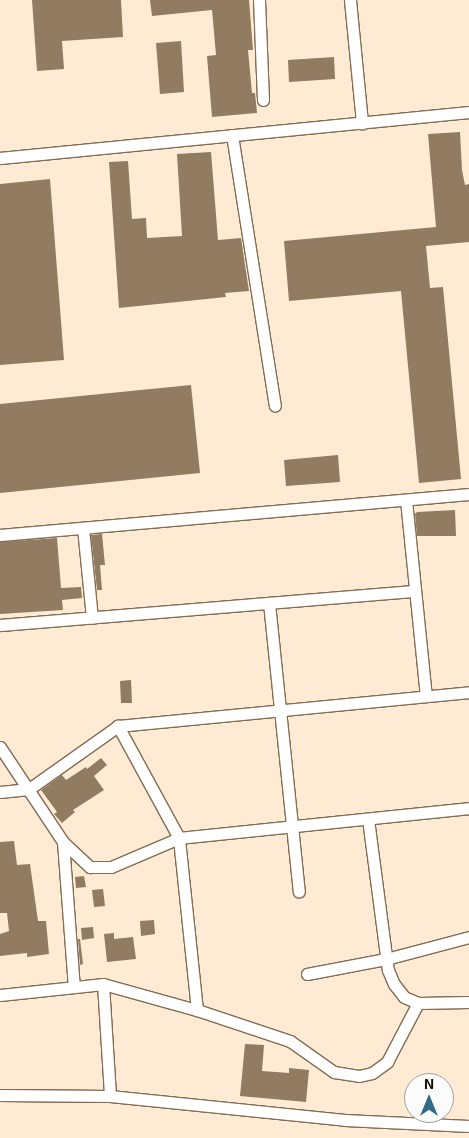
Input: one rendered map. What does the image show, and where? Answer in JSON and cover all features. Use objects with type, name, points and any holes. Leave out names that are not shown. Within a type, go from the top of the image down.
[{"type":"street","points":[[259,0],[263,100]]},
{"type":"street","points":[[350,0],[362,123]]},
{"type":"street","points":[[0,158],[469,112]]},
{"type":"street","points":[[232,135],[275,406]]},
{"type":"street","points":[[0,535],[469,494]]},
{"type":"street","points":[[406,500],[426,696]]},
{"type":"street","points":[[84,528],[92,618]]},
{"type":"street","points":[[0,625],[414,591]]},
{"type":"street","points":[[269,603],[299,891]]},
{"type":"street","points":[[0,792],[29,789],[118,726],[469,692]]},
{"type":"street","points":[[118,726],[179,838],[197,1010]]},
{"type":"street","points":[[0,747],[63,842],[90,867],[100,869],[111,867],[179,838],[469,808]]},
{"type":"street","points":[[368,819],[386,958],[394,984],[404,997],[418,1003],[469,1002]]},
{"type":"street","points":[[63,842],[74,987]]},
{"type":"street","points":[[307,974],[386,958],[469,937]]},
{"type":"street","points":[[0,995],[103,984],[197,1010],[290,1041],[334,1072],[359,1076],[372,1073],[387,1062],[418,1003]]},
{"type":"street","points":[[103,984],[110,1096]]},
{"type":"street","points":[[0,1095],[110,1096],[345,1120],[469,1126]]},
{"type":"building","points":[[32,0],[121,0],[123,37],[62,41],[64,69],[37,71]]},
{"type":"building","points":[[150,0],[249,0],[253,50],[248,50],[252,93],[255,93],[257,113],[212,117],[207,56],[216,55],[212,10],[152,16]]},
{"type":"building","points":[[181,41],[184,92],[160,94],[156,43]]},
{"type":"building","points":[[334,57],[335,79],[289,82],[288,60]]},
{"type":"building","points":[[460,132],[462,170],[465,185],[469,184],[469,242],[426,246],[430,288],[443,287],[461,479],[419,483],[401,291],[289,301],[284,241],[436,227],[428,134]]},
{"type":"building","points":[[211,152],[218,240],[241,238],[249,291],[225,293],[226,297],[119,308],[109,162],[128,161],[132,219],[146,218],[147,238],[182,236],[177,154]]},
{"type":"building","points":[[50,179],[64,360],[0,365],[0,184]]},
{"type":"building","points":[[191,385],[200,473],[0,493],[0,404]]},
{"type":"building","points":[[338,455],[340,482],[286,486],[284,460]]},
{"type":"building","points":[[455,510],[456,536],[417,536],[415,514],[417,512]]},
{"type":"building","points":[[102,534],[105,565],[100,565],[102,590],[97,590],[91,535]]},
{"type":"building","points":[[57,538],[61,588],[81,587],[82,598],[62,600],[63,610],[0,614],[0,542]]},
{"type":"building","points":[[131,680],[132,703],[121,703],[120,681]]},
{"type":"building","points":[[101,758],[107,765],[94,776],[104,790],[73,810],[75,812],[62,823],[54,814],[57,812],[41,790],[62,775],[66,780],[86,767],[87,769]]},
{"type":"building","points":[[14,841],[17,865],[30,864],[38,921],[46,921],[49,954],[27,957],[27,953],[0,956],[0,934],[9,931],[7,913],[0,913],[0,842]]},
{"type":"building","points":[[84,876],[86,887],[76,888],[75,877]]},
{"type":"building","points":[[103,889],[105,906],[94,907],[92,890]]},
{"type":"building","points":[[154,920],[155,934],[141,936],[140,921]]},
{"type":"building","points":[[93,927],[94,938],[82,940],[81,928]]},
{"type":"building","points":[[114,933],[114,939],[133,937],[136,959],[107,962],[104,934]]},
{"type":"building","points":[[78,939],[80,939],[83,964],[80,965]]},
{"type":"building","points":[[245,1044],[264,1045],[262,1071],[289,1073],[289,1068],[309,1070],[306,1102],[240,1096]]}]
